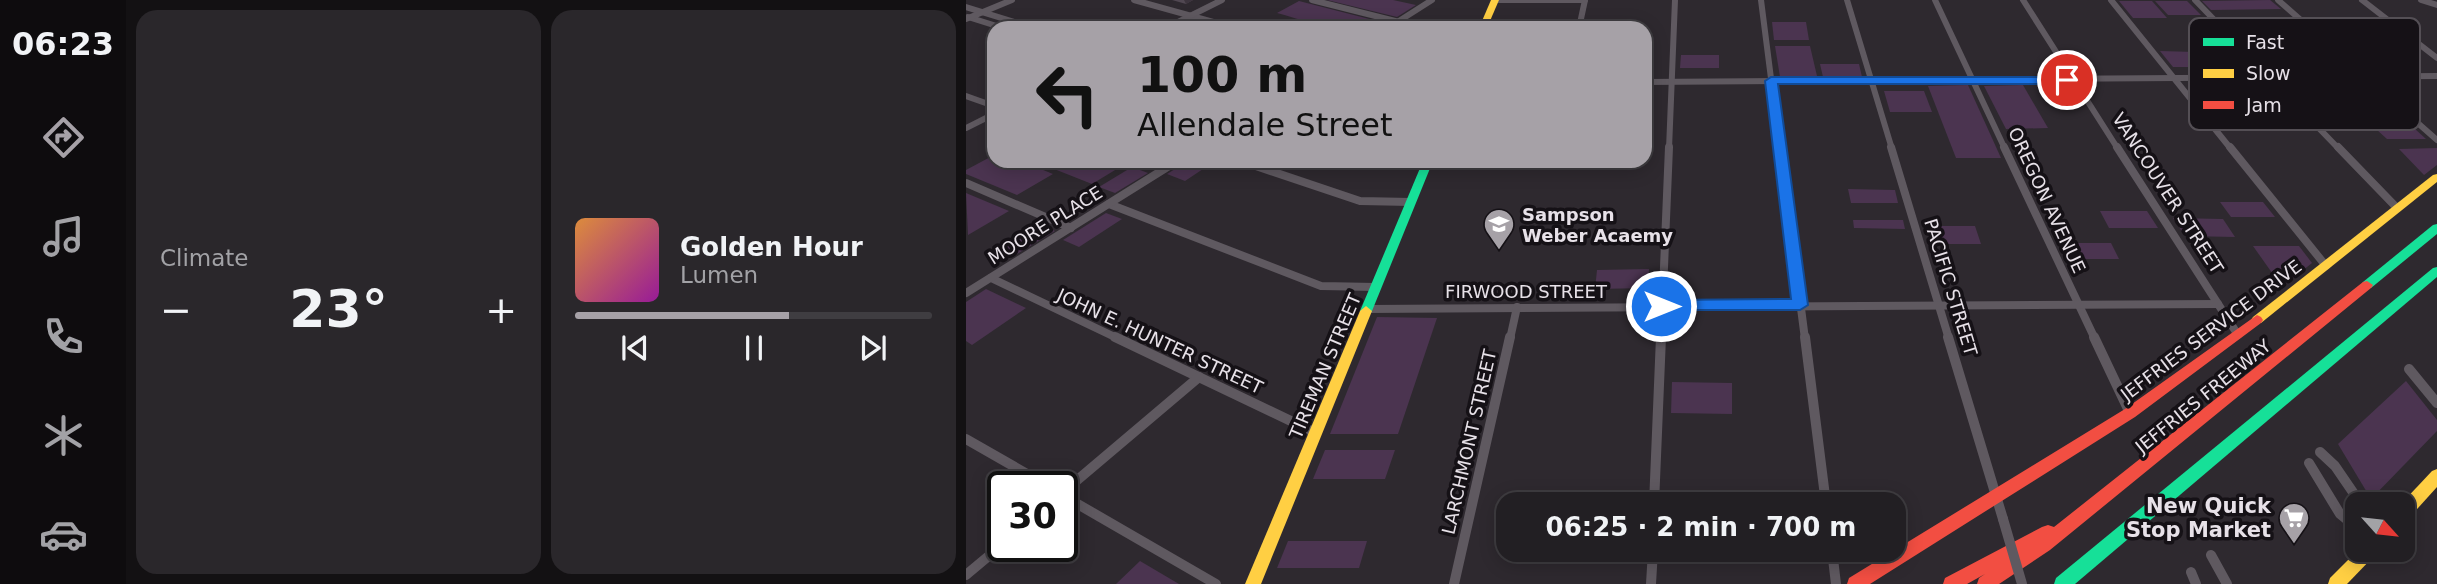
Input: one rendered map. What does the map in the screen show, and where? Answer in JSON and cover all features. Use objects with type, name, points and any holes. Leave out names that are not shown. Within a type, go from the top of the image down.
[{"type":"main road","points":[[1486,21],[1495,0]]},
{"type":"main road","name":"TIREMAN STREET","points":[[1253,584],[1425,168]]},
{"type":"main road","name":"JEFFRIES SERVICE DRIVE","points":[[1855,584],[2130,413],[2238,335],[2437,177]]},
{"type":"main road","name":"JEFFRIES FREEWAY","points":[[1985,584],[2044,545],[2437,228]]},
{"type":"main road","points":[[2062,584],[2437,271]]},
{"type":"main road","points":[[2415,501],[2436,481]]},
{"type":"main road","points":[[1951,584],[2081,514]]},
{"type":"main road","points":[[2341,582],[2358,562]]},
{"type":"street","points":[[967,18],[1012,0]]},
{"type":"street","points":[[1134,0],[1209,21]]},
{"type":"street","points":[[1181,21],[1222,0]]},
{"type":"street","points":[[1312,0],[1394,21]]},
{"type":"street","points":[[1400,21],[1432,0]]},
{"type":"street","points":[[1495,0],[1585,0],[1580,21]]},
{"type":"street","points":[[1654,492],[1675,0]]},
{"type":"street","points":[[1761,0],[1824,492]]},
{"type":"street","name":"PACIFIC STREET","points":[[1847,0],[2022,584]]},
{"type":"street","name":"OREGON AVENUE","points":[[1935,0],[2130,413]]},
{"type":"street","name":"VANCOUVER STREET","points":[[2023,0],[2238,335]]},
{"type":"street","points":[[2111,0],[2189,97]]},
{"type":"street","points":[[2195,0],[2213,18]]},
{"type":"street","points":[[2278,0],[2299,18]]},
{"type":"street","points":[[2362,0],[2385,18]]},
{"type":"street","points":[[2425,1],[2437,5]]},
{"type":"street","points":[[966,7],[1012,21]]},
{"type":"street","points":[[967,18],[987,24]]},
{"type":"street","points":[[2420,45],[2437,58]]},
{"type":"street","points":[[1652,82],[2189,78]]},
{"type":"street","points":[[966,96],[987,104]]},
{"type":"street","points":[[966,128],[987,118]]},
{"type":"street","points":[[2420,125],[2437,140]]},
{"type":"street","points":[[2216,130],[2326,266]]},
{"type":"street","points":[[2321,130],[2397,208]]},
{"type":"street","points":[[1262,168],[1360,201],[1411,202]]},
{"type":"street","name":"MOORE PLACE","points":[[966,293],[1164,169]]},
{"type":"street","points":[[966,183],[1071,228]]},
{"type":"street","points":[[1109,204],[1321,286],[1376,287]]},
{"type":"street","name":"JOHN E. HUNTER STREET","points":[[991,278],[1316,433]]},
{"type":"street","name":"FIRWOOD STREET","points":[[1367,309],[2218,304]]},
{"type":"street","name":"LARCHMONT STREET","points":[[1454,584],[1517,307]]},
{"type":"street","points":[[2409,369],[2437,403]]},
{"type":"street","points":[[1078,480],[1199,377]]},
{"type":"street","points":[[966,439],[1022,471]]},
{"type":"street","points":[[2320,452],[2335,466],[2353,492]]},
{"type":"street","points":[[2309,463],[2345,518]]},
{"type":"street","points":[[1078,503],[1216,584]]},
{"type":"street","points":[[2211,555],[2227,584]]},
{"type":"street","points":[[966,575],[987,557]]},
{"type":"street","points":[[1651,584],[1652,562]]},
{"type":"street","points":[[1833,562],[1836,584]]},
{"type":"shaded area","points":[[1327,0],[1393,0],[1416,5],[1397,17]]},
{"type":"shaded area","points":[[2270,0],[2281,9],[2211,10],[2202,1]]},
{"type":"shaded area","points":[[1299,1],[1377,21],[1305,21],[1277,13]]},
{"type":"shaded area","points":[[2119,1],[2152,1],[2167,18],[2133,18]]},
{"type":"shaded area","points":[[2155,1],[2187,1],[2201,15],[2168,15]]},
{"type":"shaded area","points":[[1772,22],[1806,22],[1809,40],[1774,40]]},
{"type":"shaded area","points":[[1775,46],[1810,46],[1817,76],[1780,77]]},
{"type":"shaded area","points":[[2160,51],[2189,52],[2189,67],[2173,67]]},
{"type":"shaded area","points":[[1681,55],[1719,55],[1719,68],[1680,68]]},
{"type":"shaded area","points":[[1820,64],[1859,64],[1862,77],[1823,77]]},
{"type":"shaded area","points":[[1968,85],[2001,158],[1956,158],[1928,86]]},
{"type":"shaded area","points":[[2023,85],[2048,128],[2006,129],[1984,86]]},
{"type":"shaded area","points":[[1884,91],[1924,91],[1932,112],[1890,112]]},
{"type":"shaded area","points":[[2377,130],[2416,130],[2426,139],[2387,139]]},
{"type":"shaded area","points":[[2437,148],[2437,165],[2424,175],[2399,149]]},
{"type":"shaded area","points":[[987,159],[987,168],[1038,168],[1053,174],[1017,195],[966,174],[966,170]]},
{"type":"shaded area","points":[[1052,168],[1118,168],[1092,184]]},
{"type":"shaded area","points":[[1130,168],[1148,173],[1115,193],[1099,187]]},
{"type":"shaded area","points":[[1177,168],[1204,168],[1185,181],[1167,174]]},
{"type":"shaded area","points":[[1848,189],[1895,190],[1898,203],[1851,203]]},
{"type":"shaded area","points":[[966,193],[1009,211],[968,235]]},
{"type":"shaded area","points":[[2220,202],[2263,202],[2275,217],[2231,217]]},
{"type":"shaded area","points":[[2100,211],[2147,211],[2158,228],[2109,228]]},
{"type":"shaded area","points":[[1106,213],[1122,219],[1079,247],[1063,240]]},
{"type":"shaded area","points":[[2173,218],[2223,219],[2235,237],[2185,236]]},
{"type":"shaded area","points":[[1853,220],[1903,220],[1905,229],[1854,228]]},
{"type":"shaded area","points":[[1037,223],[1055,231],[1017,254],[998,246]]},
{"type":"shaded area","points":[[1926,226],[1975,226],[1981,244],[1931,244]]},
{"type":"shaded area","points":[[2060,243],[2111,243],[2119,259],[2067,259]]},
{"type":"shaded area","points":[[2253,246],[2299,246],[2312,263],[2282,287]]},
{"type":"shaded area","points":[[1649,269],[1648,288],[1595,289],[1597,270]]},
{"type":"shaded area","points":[[986,289],[1026,308],[972,345],[966,341],[966,302]]},
{"type":"shaded area","points":[[1377,317],[1437,318],[1398,434],[1330,434]]},
{"type":"shaded area","points":[[2406,381],[2437,420],[2437,431],[2378,492],[2367,492],[2338,444]]},
{"type":"shaded area","points":[[1672,382],[1732,383],[1732,414],[1671,413]]},
{"type":"shaded area","points":[[1325,450],[1395,450],[1385,479],[1313,479]]},
{"type":"shaded area","points":[[1288,541],[1367,541],[1359,568],[1277,568]]},
{"type":"shaded area","points":[[1140,561],[1179,584],[1116,584]]},
{"type":"traffic: fast","points":[[1366,311],[1425,168]]},
{"type":"traffic: fast","points":[[2367,285],[2437,228]]},
{"type":"traffic: fast","points":[[2062,584],[2437,271]]},
{"type":"traffic: slow","points":[[1486,21],[1495,0]]},
{"type":"traffic: slow","points":[[2257,320],[2437,177]]},
{"type":"traffic: slow","points":[[1253,584],[1366,311]]},
{"type":"traffic: slow","points":[[2415,500],[2437,476]]},
{"type":"traffic: slow","points":[[2336,584],[2357,562]]},
{"type":"traffic: jam","points":[[1985,584],[2044,545],[2367,285]]},
{"type":"traffic: jam","points":[[1855,584],[2130,413],[2257,320]]},
{"type":"traffic: jam","points":[[1951,584],[2048,532]]},
{"type":"place","name":"Sampson Weber Acaemy","points":[[1499,251]]},
{"type":"place","name":"New Quick Stop Market","points":[[2294,545]]},
{"type":"route","points":[[1661,306],[1800,305],[1771,81],[2067,80]]}]
